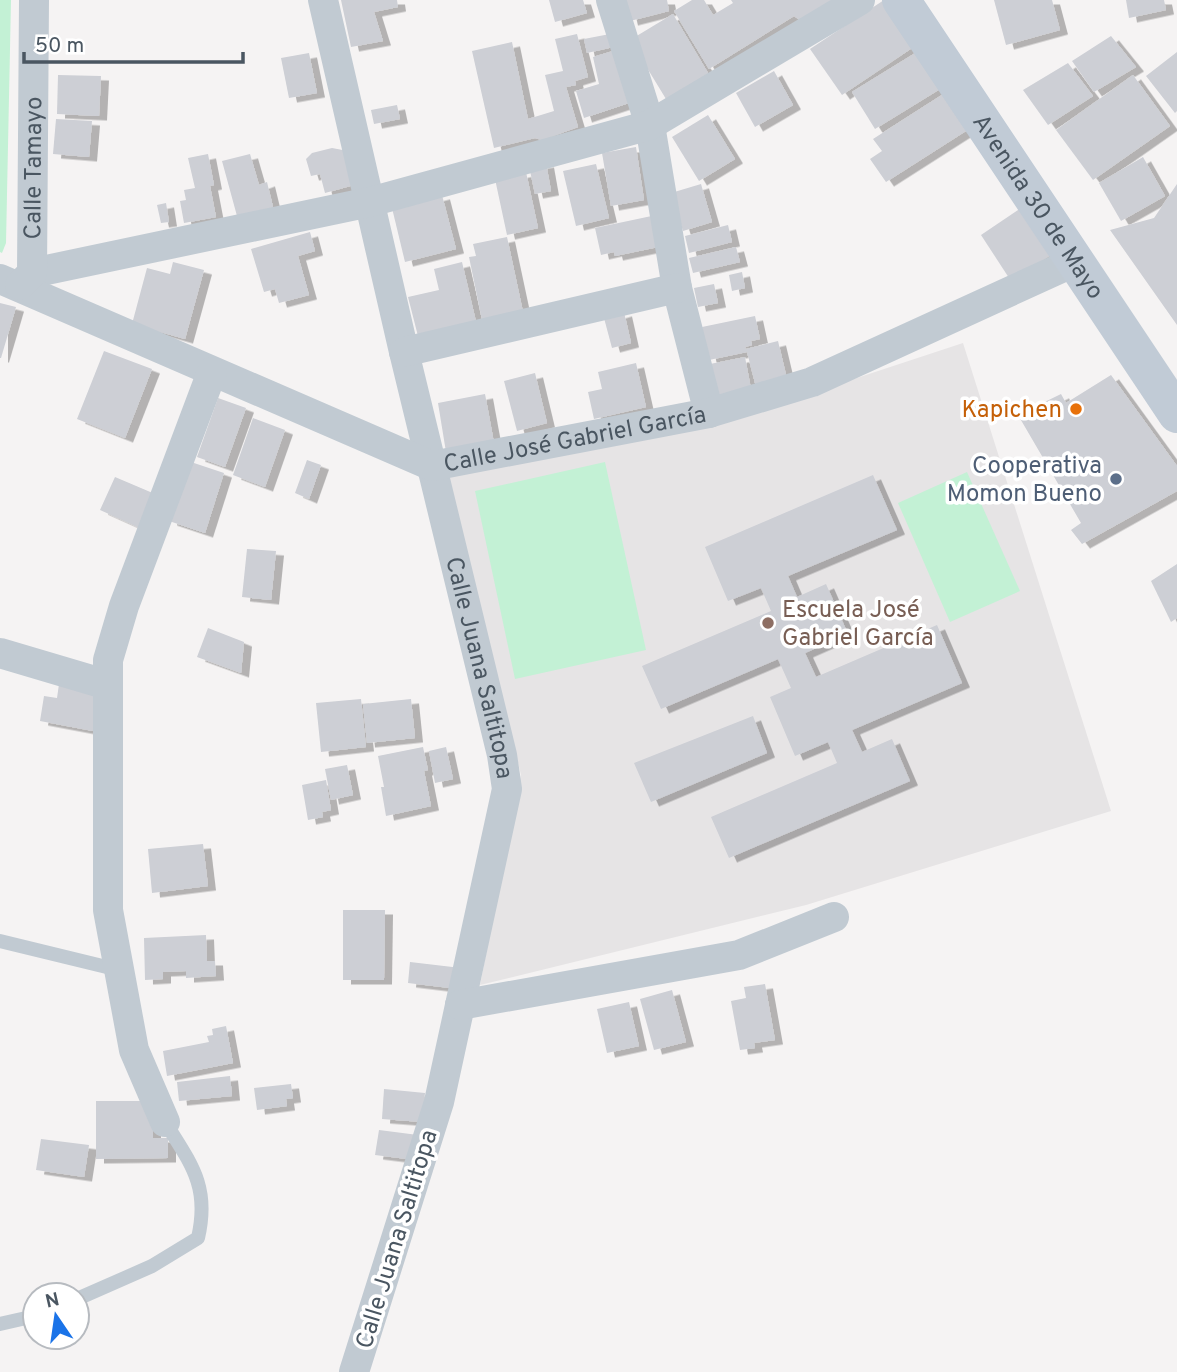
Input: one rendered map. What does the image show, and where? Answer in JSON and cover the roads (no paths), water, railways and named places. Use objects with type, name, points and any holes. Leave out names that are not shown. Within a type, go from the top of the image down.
[{"type":"main road","name":"Avenida 30 de Mayo","points":[[901,0],[1074,262],[1172,396]]},
{"type":"street","name":"Calle Tamayo","points":[[16,280],[34,0]]},
{"type":"street","name":"Calle Juana Saltitopa","points":[[323,0],[404,352],[502,755],[507,789],[439,1102],[354,1372]]},
{"type":"street","points":[[611,0],[650,125],[677,288],[709,413]]},
{"type":"street","points":[[16,280],[370,202],[650,125],[860,0]]},
{"type":"street","name":"Calle José Gabriel García","points":[[16,280],[212,372],[432,466],[709,413],[812,382],[1074,262]]},
{"type":"street","points":[[404,352],[677,288]]},
{"type":"street","points":[[165,1122],[134,1050],[108,910],[108,660],[124,606],[212,372]]},
{"type":"street","points":[[0,653],[108,685]]},
{"type":"street","points":[[460,1005],[739,955],[834,917]]},
{"type":"lane","points":[[0,941],[119,970]]},
{"type":"lane","points":[[91,1293],[152,1266],[198,1238],[204,1214],[197,1173],[165,1122]]},
{"type":"lane","points":[[0,1324],[21,1319]]},
{"type":"place","name":"Kapichen","points":[[1076,409]]},
{"type":"place","name":"Cooperativa Momon Bueno","points":[[1116,479]]},
{"type":"place","name":"Escuela José Gabriel García","points":[[768,623]]}]
